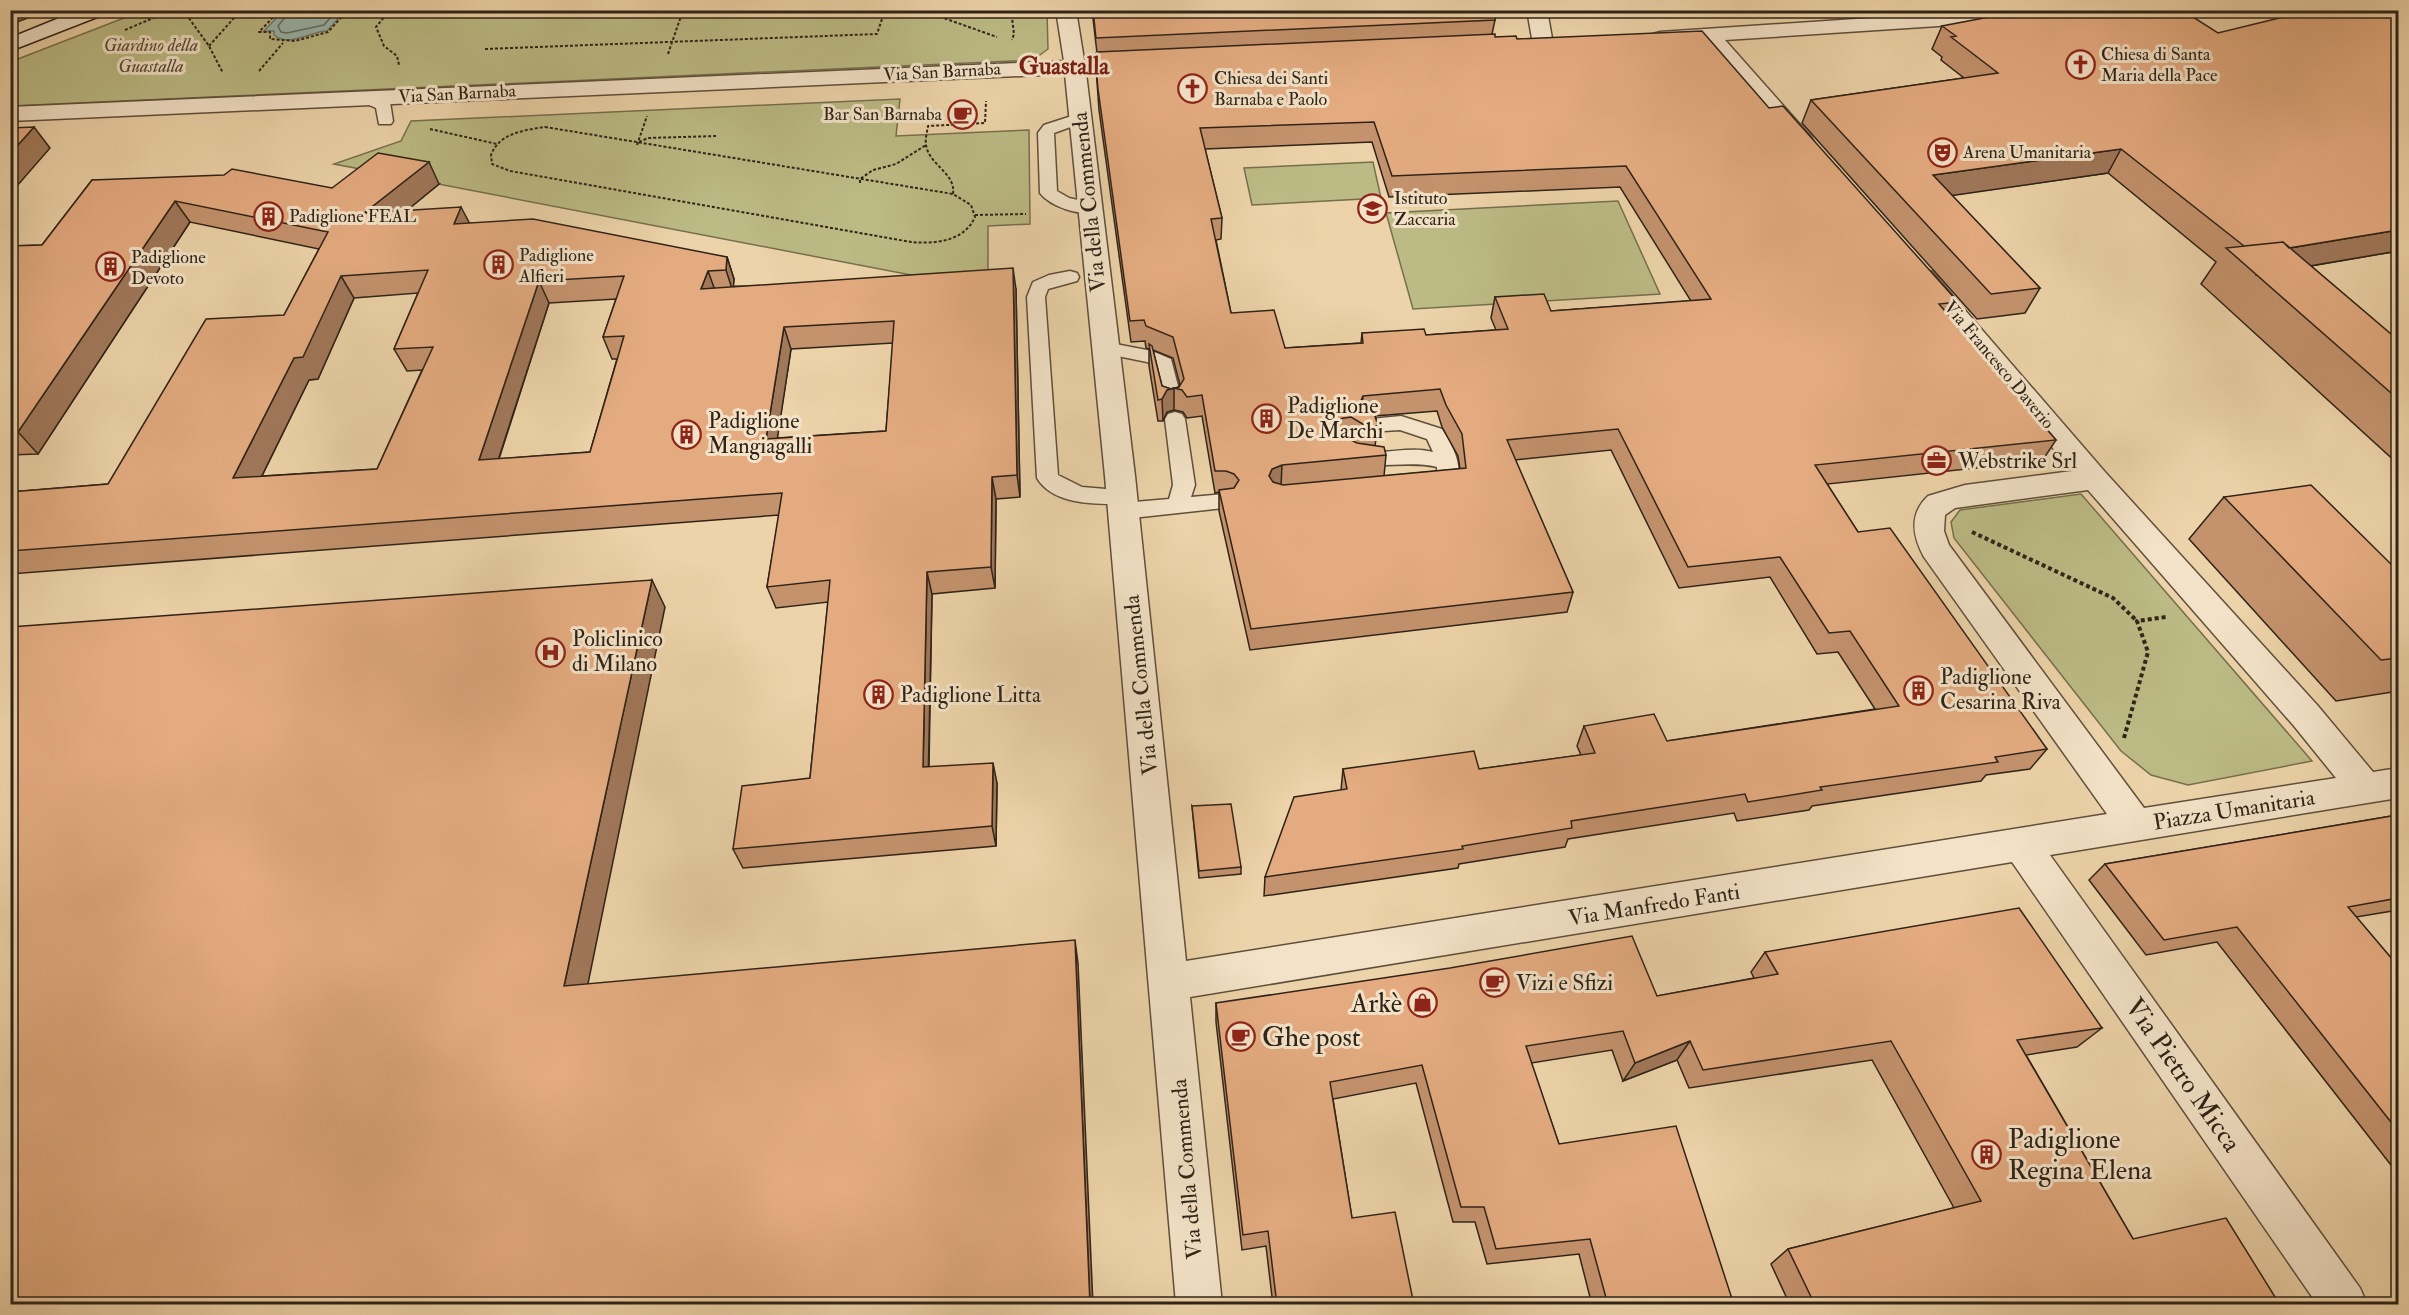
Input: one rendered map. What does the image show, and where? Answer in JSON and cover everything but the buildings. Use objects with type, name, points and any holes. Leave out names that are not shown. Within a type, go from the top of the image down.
[{"type":"street","points":[[10,45],[98,10]]},
{"type":"street","name":"Via della Commenda","points":[[1066,10],[1081,118],[1122,504],[1170,982],[1199,1305]]},
{"type":"street","points":[[1537,10],[1542,44]]},
{"type":"street","points":[[1640,39],[2090,10]]},
{"type":"street","points":[[1710,36],[1815,155]]},
{"type":"street","name":"Via San Barnaba","points":[[10,114],[1161,63]]},
{"type":"street","name":"Via Francesco Daverio","points":[[1908,260],[2095,479]]},
{"type":"street","name":"Piazza Umanitaria","points":[[2095,479],[2306,716],[2382,786],[2137,826],[1935,549],[1927,531],[1929,516],[1940,502],[1963,496],[2095,479]]},
{"type":"street","name":"Via Manfredo Fanti","points":[[1170,982],[2137,826]]},
{"type":"street","name":"Via Pietro Micca","points":[[2021,845],[2344,1305]]},
{"type":"lane","points":[[366,98],[384,105],[385,121]]},
{"type":"lane","points":[[1081,118],[1050,128],[1046,133],[1049,193],[1054,198],[1070,204],[1090,208]]},
{"type":"lane","points":[[1071,277],[1056,279],[1040,286],[1036,297],[1047,478],[1058,488],[1122,504],[1176,507],[1225,502]]},
{"type":"lane","points":[[1105,348],[1152,357],[1164,363],[1174,410],[1184,485],[1176,507]]},
{"type":"lane","points":[[1368,425],[1401,423],[1435,434],[1448,462],[1447,480],[1400,485]]},
{"type":"lane","points":[[1345,446],[1356,457],[1376,459],[1420,456],[1448,462]]},
{"type":"path","points":[[183,10],[209,46],[226,78]]},
{"type":"path","points":[[209,46],[241,10]]},
{"type":"path","points":[[280,10],[259,32],[270,32],[270,39],[284,42],[328,32],[348,10]]},
{"type":"path","points":[[390,10],[376,27],[384,46],[397,56],[400,71]]},
{"type":"path","points":[[667,60],[680,19],[689,10]]},
{"type":"path","points":[[484,49],[877,34],[882,20],[892,10]]},
{"type":"path","points":[[921,10],[1000,38]]},
{"type":"path","points":[[1011,10],[1014,34],[1011,42]]},
{"type":"path","points":[[266,63],[284,42]]},
{"type":"path","points":[[953,194],[955,189],[952,179],[934,164],[926,146],[928,126],[985,123],[986,92]]},
{"type":"path","points":[[638,143],[649,111]]},
{"type":"path","points":[[545,127],[953,194],[970,203],[975,209],[975,215],[973,222],[959,235],[930,243],[911,242],[499,168],[492,164],[490,157],[491,150],[497,144],[518,132],[545,127]]},
{"type":"path","points":[[426,128],[497,144]]},
{"type":"path","points":[[638,143],[648,138],[716,136]]},
{"type":"path","points":[[860,179],[873,170],[902,161],[926,146]]},
{"type":"path","points":[[975,215],[1030,213]]},
{"type":"path","points":[[1962,528],[2112,598],[2137,621],[2148,652],[2124,740]]},
{"type":"path","points":[[2137,621],[2176,615]]},
{"type":"green space","name":"Giardino della Guastalla","points":[[142,11],[1047,11],[1048,49],[1033,60],[11,106],[10,62]]},
{"type":"green space","points":[[900,99],[896,136],[1029,130],[1030,224],[988,226],[988,271],[911,275],[334,164],[401,141],[411,121]]},
{"type":"green space","points":[[1373,162],[1381,198],[1252,205],[1244,168]]},
{"type":"green space","points":[[1618,201],[1660,294],[1413,309],[1386,213]]},
{"type":"green space","points":[[2081,494],[2312,761],[2188,785],[2151,775],[2121,751],[1954,538],[1951,522],[1960,510]]},
{"type":"water","points":[[283,11],[345,11],[327,31],[286,40],[274,35],[274,31],[264,31]]},
{"type":"place","name":"Chiesa di Santa Maria della Pace","points":[[2080,64]]},
{"type":"place","name":"Chiesa dei Santi Barnaba e Paolo","points":[[1193,88]]},
{"type":"place","name":"Bar San Barnaba","points":[[963,114]]},
{"type":"place","name":"Arena Umanitaria","points":[[1942,152]]},
{"type":"place","name":"Istituto Zaccaria","points":[[1373,208]]},
{"type":"place","name":"Padiglione FEAL","points":[[268,216]]},
{"type":"place","name":"Padiglione Alfieri","points":[[498,265]]},
{"type":"place","name":"Padiglione Devoto","points":[[110,267]]},
{"type":"place","name":"Padiglione De Marchi","points":[[1266,419]]},
{"type":"place","name":"Padiglione Mangiagalli","points":[[687,434]]},
{"type":"place","name":"Webstrike Srl","points":[[1937,461]]},
{"type":"place","name":"Policlinico di Milano","points":[[551,652]]},
{"type":"place","name":"Padiglione Cesarina Riva","points":[[1919,690]]},
{"type":"place","name":"Padiglione Litta","points":[[879,695]]},
{"type":"place","name":"Vizi e Sfizi","points":[[1495,983]]},
{"type":"place","name":"Arkè","points":[[1423,1003]]},
{"type":"place","name":"Ghe post","points":[[1241,1037]]},
{"type":"place","name":"Padiglione Regina Elena","points":[[1987,1155]]},
{"type":"district","name":"Guastalla","points":[[1064,66]]}]
